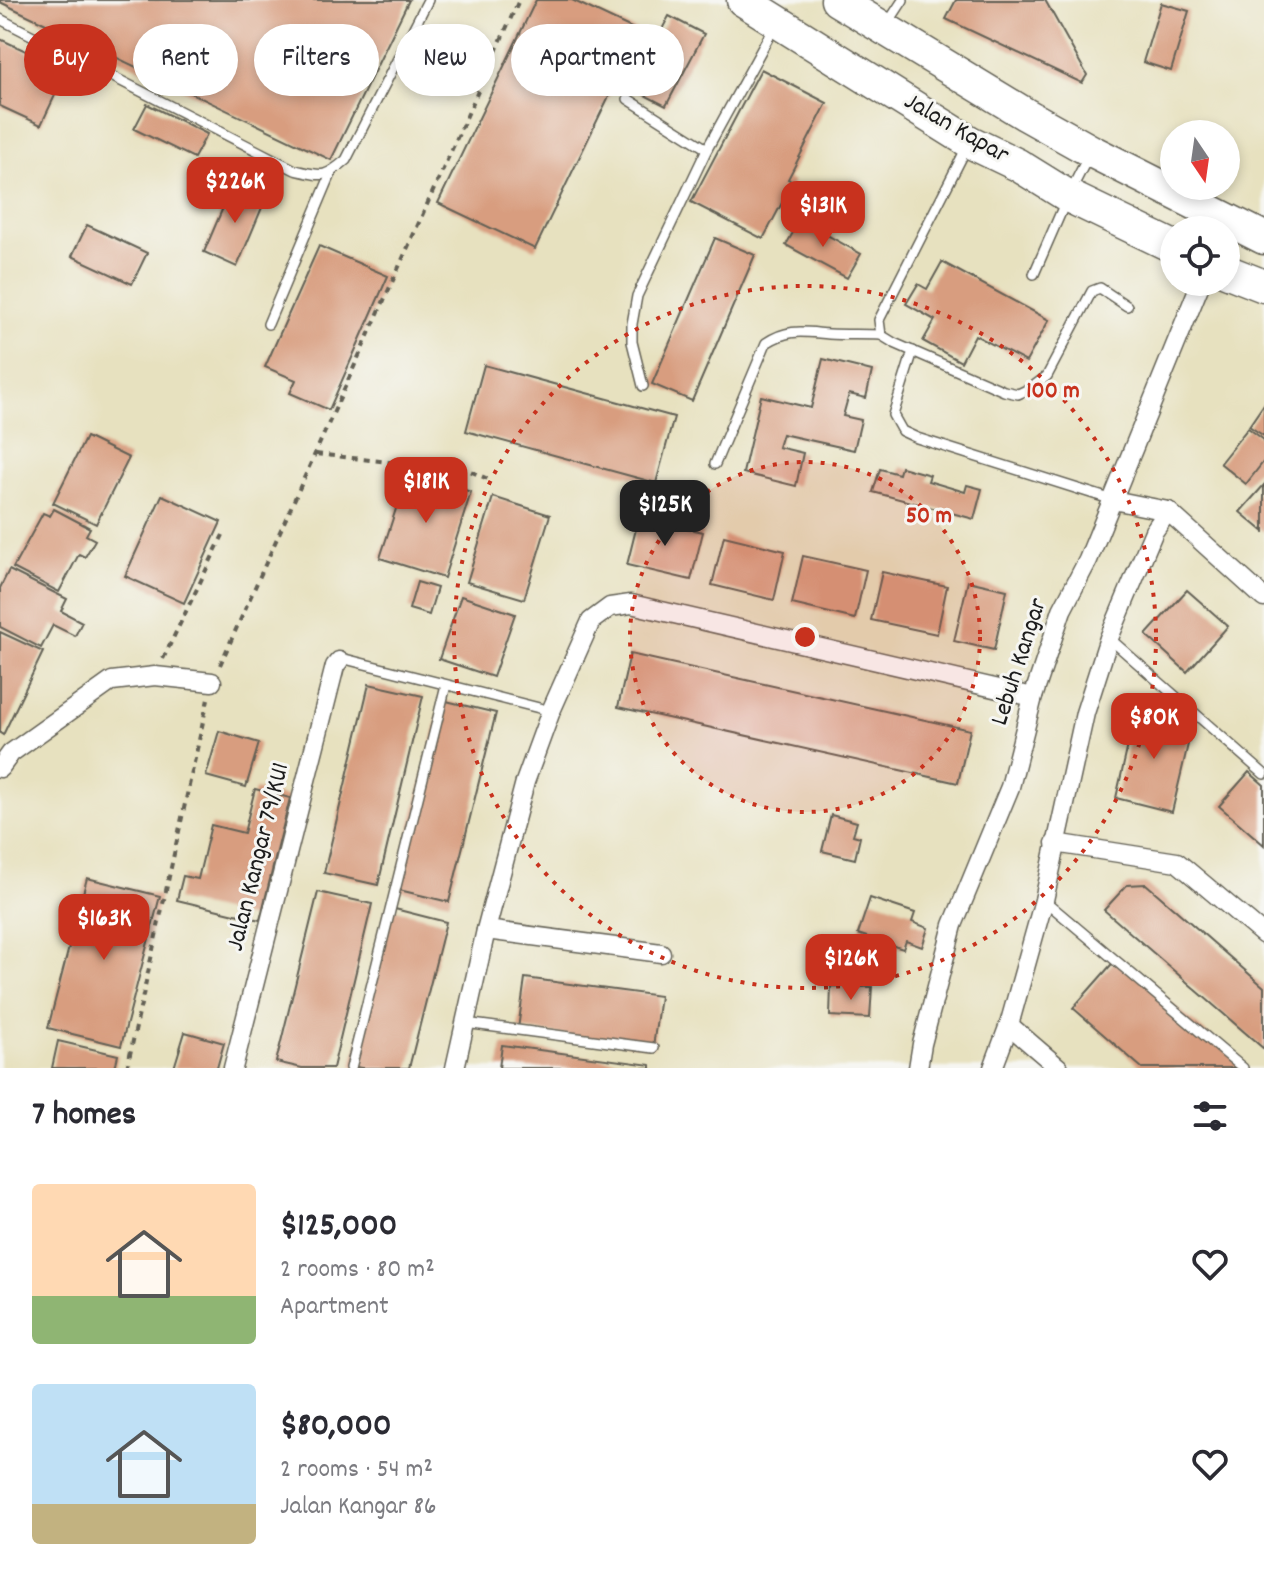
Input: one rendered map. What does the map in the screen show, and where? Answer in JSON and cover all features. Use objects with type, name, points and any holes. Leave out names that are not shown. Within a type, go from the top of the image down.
[{"type":"highway","name":"Jalan Kapar","points":[[743,0],[970,142],[1018,165],[1068,196],[1160,240]]},
{"type":"highway","name":"Jalan Kapar","points":[[837,0],[1091,151],[1264,238]]},
{"type":"highway","points":[[1240,277],[1264,286]]},
{"type":"street","name":"Lebuh Kangar","points":[[918,1068],[953,925],[1010,787],[1033,697],[1062,610],[1088,560],[1195,296]]},
{"type":"street","points":[[1113,500],[1168,511],[1264,598]]},
{"type":"street","points":[[993,1068],[1009,1025],[1044,900],[1085,713],[1109,638],[1154,531],[1168,511]]},
{"type":"street","points":[[455,1068],[486,930],[525,782],[551,711],[591,621],[610,607],[631,604],[1033,697]]},
{"type":"street","name":"Jalan Kangar 79/KU1","points":[[233,1068],[335,666],[339,661]]},
{"type":"street","points":[[0,768],[11,753],[112,681],[155,676],[212,682]]},
{"type":"street","points":[[1055,843],[1177,862],[1264,935]]},
{"type":"street","points":[[486,930],[661,953]]},
{"type":"street","points":[[1009,1025],[1059,1068]]},
{"type":"lane","points":[[268,324],[331,174],[346,160],[428,0]]},
{"type":"lane","points":[[884,30],[903,0]]},
{"type":"lane","points":[[0,19],[295,170],[315,175],[331,174]]},
{"type":"lane","points":[[643,386],[632,342],[637,296],[707,149],[777,20]]},
{"type":"lane","points":[[628,99],[707,149]]},
{"type":"lane","points":[[881,335],[879,320],[970,142]]},
{"type":"lane","points":[[1034,274],[1091,151]]},
{"type":"lane","points":[[715,464],[766,343],[778,335],[798,331],[881,335],[1004,391],[1018,394],[1047,376],[1092,291],[1100,288],[1127,306]]},
{"type":"lane","points":[[913,351],[893,415],[902,431],[1113,500]]},
{"type":"lane","points":[[1109,638],[1264,774]]},
{"type":"lane","points":[[339,661],[345,659],[551,711]]},
{"type":"lane","points":[[351,1068],[446,685]]},
{"type":"lane","points":[[1044,900],[1243,1068]]},
{"type":"lane","points":[[465,1023],[654,1048]]},
{"type":"path","points":[[127,1068],[212,682],[519,0]]},
{"type":"path","points":[[316,454],[470,471],[488,479]]},
{"type":"path","points":[[155,676],[223,535]]},
{"type":"building","points":[[409,0],[379,62],[379,24],[254,24],[254,96],[362,96],[331,160],[197,96],[238,96],[238,24],[133,24],[133,65],[117,58],[117,24],[46,24],[0,2]]},
{"type":"building","points":[[536,0],[572,0],[623,24],[524,24]]},
{"type":"building","points":[[956,0],[1045,0],[1087,75],[1082,83],[946,19]]},
{"type":"building","points":[[1161,3],[1189,11],[1171,71],[1143,62]]},
{"type":"building","points":[[669,16],[704,34],[684,72],[684,24],[665,24]]},
{"type":"building","points":[[0,39],[24,50],[24,96],[55,96],[41,125],[0,106]]},
{"type":"building","points":[[511,52],[511,96],[609,96],[535,249],[438,203],[490,96],[495,96],[495,85]]},
{"type":"building","points":[[761,69],[827,103],[788,179],[793,182],[763,239],[691,202]]},
{"type":"building","points":[[647,96],[671,96],[666,106]]},
{"type":"building","points":[[147,104],[207,134],[194,158],[134,129]]},
{"type":"building","points":[[233,184],[266,198],[237,267],[204,252]]},
{"type":"building","points":[[800,220],[861,254],[847,278],[786,245]]},
{"type":"building","points":[[87,225],[147,253],[132,284],[72,256]]},
{"type":"building","points":[[715,238],[755,255],[692,401],[652,384]]},
{"type":"building","points":[[319,246],[388,276],[329,410],[290,393],[296,380],[265,367]]},
{"type":"building","points":[[942,262],[1049,320],[1026,362],[975,335],[961,362],[923,341],[935,320],[906,304],[918,284],[927,289]]},
{"type":"building","points":[[823,359],[872,371],[866,398],[849,394],[843,416],[861,420],[854,450],[782,434],[778,447],[803,453],[796,486],[743,473],[761,396],[811,408]]},
{"type":"building","points":[[484,365],[674,417],[656,483],[466,431]]},
{"type":"building","points":[[1264,404],[1264,436],[1249,426]]},
{"type":"building","points":[[1248,428],[1264,440],[1264,461],[1246,484],[1220,463]]},
{"type":"building","points":[[86,437],[129,458],[96,524],[53,503]]},
{"type":"building","points":[[901,467],[930,475],[928,481],[965,492],[967,485],[982,489],[974,519],[873,492],[880,469],[899,474]]},
{"type":"building","points":[[408,472],[471,492],[444,578],[380,558]]},
{"type":"building","points":[[1264,485],[1264,532],[1240,512]]},
{"type":"building","points":[[162,495],[221,522],[184,603],[125,576]]},
{"type":"building","points":[[493,497],[550,515],[524,599],[467,582]]},
{"type":"building","points":[[54,509],[90,528],[86,535],[95,540],[85,557],[79,554],[59,592],[13,568],[43,513],[50,516]]},
{"type":"building","points":[[639,517],[703,532],[691,580],[627,565]]},
{"type":"building","points":[[724,536],[785,551],[774,600],[712,585]]},
{"type":"building","points":[[803,556],[866,570],[855,619],[792,604]]},
{"type":"building","points":[[9,570],[67,599],[61,611],[82,622],[75,636],[53,625],[41,648],[0,627],[0,588]]},
{"type":"building","points":[[882,572],[947,586],[937,634],[871,620]]},
{"type":"building","points":[[968,581],[1007,590],[994,650],[954,641]]},
{"type":"building","points":[[417,582],[437,588],[429,615],[409,609]]},
{"type":"building","points":[[1187,590],[1228,626],[1187,672],[1146,635]]},
{"type":"building","points":[[461,596],[515,614],[493,677],[439,659]]},
{"type":"building","points":[[0,632],[43,652],[3,735],[0,733]]},
{"type":"building","points":[[630,654],[970,730],[958,783],[618,707]]},
{"type":"building","points":[[369,684],[423,696],[378,885],[324,873]]},
{"type":"building","points":[[442,700],[496,713],[449,902],[395,889]]},
{"type":"building","points":[[1136,710],[1193,723],[1172,812],[1116,798]]},
{"type":"building","points":[[219,731],[259,743],[246,787],[206,776]]},
{"type":"building","points":[[1249,772],[1264,785],[1264,845],[1219,806]]},
{"type":"building","points":[[255,789],[290,798],[260,920],[177,900],[183,876],[198,879],[211,825],[244,833]]},
{"type":"building","points":[[831,815],[857,822],[853,835],[860,837],[855,859],[822,851]]},
{"type":"building","points":[[87,878],[160,896],[121,1046],[48,1028]]},
{"type":"building","points":[[1146,884],[1264,987],[1264,1049],[1104,910],[1127,885]]},
{"type":"building","points":[[318,892],[372,904],[333,1068],[302,1068],[276,1062]]},
{"type":"building","points":[[870,898],[915,913],[912,922],[928,928],[922,947],[906,941],[903,949],[858,934]]},
{"type":"building","points":[[391,908],[446,922],[409,1068],[361,1068],[352,1066]]},
{"type":"building","points":[[1118,957],[1247,1068],[1142,1068],[1073,1008]]},
{"type":"building","points":[[525,978],[660,996],[653,1047],[518,1029]]},
{"type":"building","points":[[831,986],[872,987],[870,1018],[830,1016]]},
{"type":"building","points":[[185,1032],[224,1043],[217,1068],[174,1068]]},
{"type":"building","points":[[58,1041],[118,1055],[115,1068],[52,1068]]},
{"type":"building","points":[[502,1045],[651,1065],[651,1068],[499,1068]]}]
